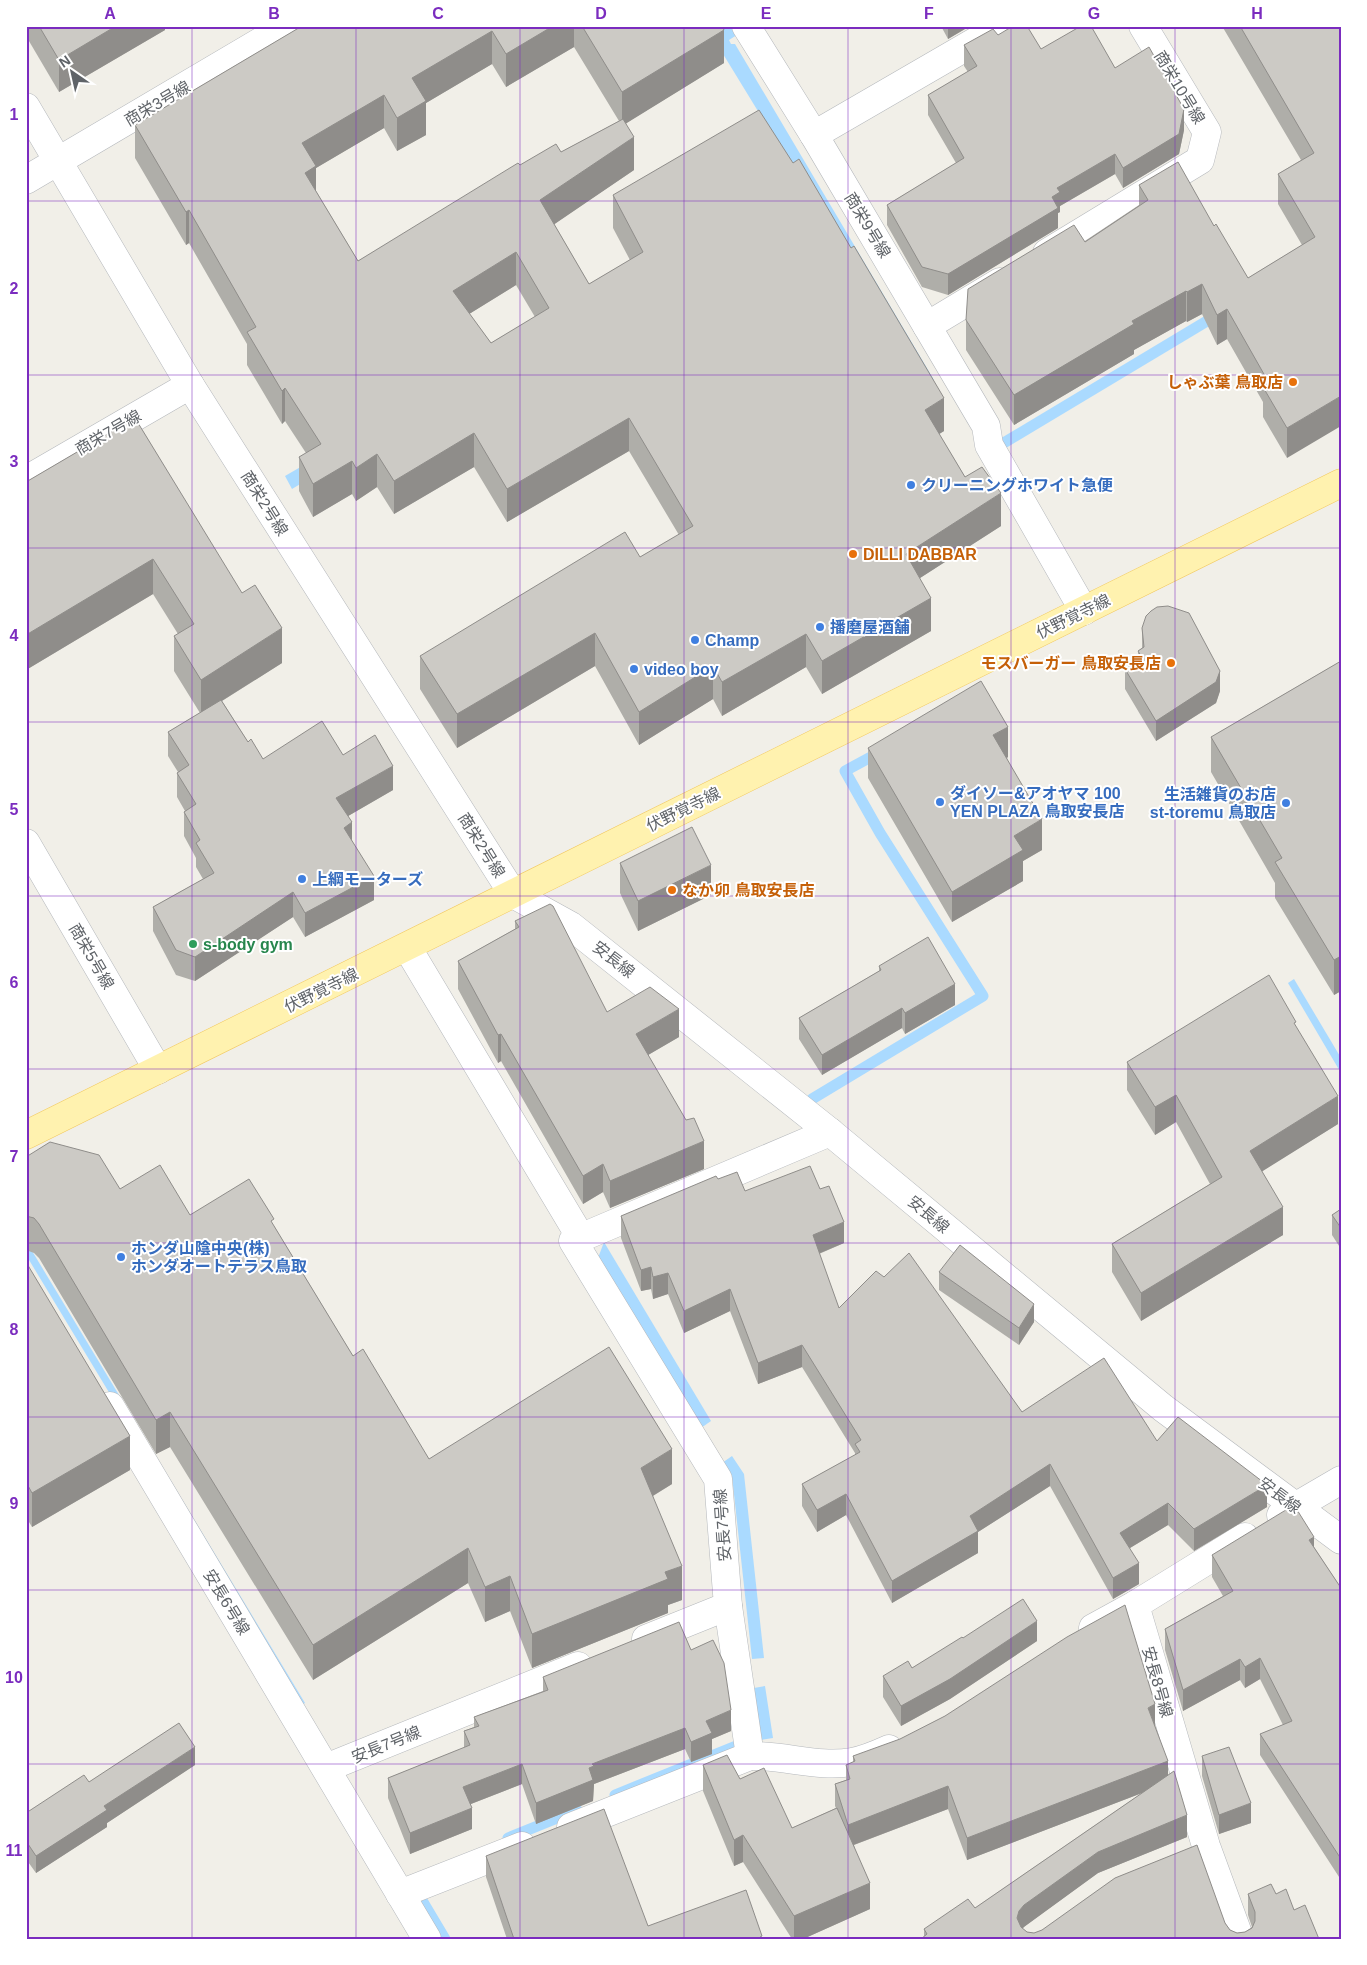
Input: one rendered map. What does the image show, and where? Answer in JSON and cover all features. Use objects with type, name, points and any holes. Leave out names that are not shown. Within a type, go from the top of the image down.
[{"type":"main road","name":"伏野覚寺線","points":[[26,1136],[1341,483]]},
{"type":"street","name":"商栄3号線","points":[[26,180],[287,26]]},
{"type":"street","name":"商栄9号線","points":[[746,26],[814,135],[986,426],[989,445],[1084,611]]},
{"type":"street","points":[[814,135],[1002,26]]},
{"type":"street","name":"商栄10号線","points":[[927,326],[1200,160],[1207,132],[1143,26]]},
{"type":"street","name":"商栄2号線","points":[[26,106],[190,384],[513,894]]},
{"type":"street","name":"商栄7号線","points":[[26,480],[190,384]]},
{"type":"street","name":"商栄5号線","points":[[26,842],[158,1070]]},
{"type":"street","name":"安長線","points":[[513,894],[571,926],[830,1132],[1163,1408],[1341,1540]]},
{"type":"street","points":[[407,947],[580,1238],[830,1132]]},
{"type":"street","name":"安長7号線","points":[[580,1238],[573,1241],[718,1479],[728,1606]]},
{"type":"street","name":"安長6号線","points":[[98,1385],[427,1939]]},
{"type":"street","points":[[1068,1642],[1136,1605],[1341,1480]]},
{"type":"street","name":"安長8号線","points":[[1136,1605],[1206,1846],[1240,1939]]},
{"type":"street","points":[[627,1647],[728,1606],[750,1756]]},
{"type":"street","name":"安長7号線","points":[[326,1768],[600,1658]]},
{"type":"street","points":[[400,1894],[750,1756],[773,1756],[821,1763],[852,1762],[914,1738]]},
{"type":"street","points":[[1179,1856],[1206,1846]]},
{"type":"water","points":[[728,26],[751,26],[729,40],[731,44],[735,44],[934,380],[923,386],[802,182],[292,489],[285,476],[423,396],[794,170],[712,36]]},
{"type":"water","points":[[1294,979],[1341,1058],[1341,1073],[1288,983]]},
{"type":"water","points":[[26,1241],[305,1703],[299,1707],[26,1255]]},
{"type":"water","points":[[604,1242],[711,1421],[701,1428],[598,1258]]},
{"type":"water","points":[[732,1456],[744,1474],[764,1658],[752,1659],[732,1476],[722,1463]]},
{"type":"water","points":[[765,1686],[773,1738],[761,1740],[754,1688]]},
{"type":"building","points":[[39,26],[116,26],[59,60]]},
{"type":"building","points":[[302,26],[553,26],[506,54],[492,31],[412,78],[426,101],[397,118],[384,95],[302,143],[316,166],[305,173],[358,261],[518,163],[520,165],[556,144],[561,152],[623,119],[634,137],[540,200],[589,284],[643,252],[613,195],[759,110],[793,163],[799,159],[851,248],[854,246],[944,398],[925,410],[965,477],[982,467],[1001,493],[906,554],[931,598],[822,661],[806,634],[722,682],[713,666],[639,712],[595,633],[457,714],[420,656],[625,532],[640,557],[693,526],[629,418],[507,489],[474,433],[394,481],[377,454],[356,468],[352,461],[313,484],[299,457],[321,444],[285,388],[282,391],[247,332],[256,327],[189,210],[186,212],[135,125]],"holes":[[[516,252],[549,308],[491,343],[453,291]]]},
{"type":"building","points":[[582,26],[722,26],[724,30],[622,92]]},
{"type":"building","points":[[1013,26],[1027,26],[1041,49],[1081,26],[1091,26],[1115,68],[1149,47],[1184,109],[1179,134],[1123,168],[1115,154],[1057,188],[1060,192],[1052,197],[1058,208],[948,274],[922,267],[887,205],[964,158],[928,95],[977,66],[964,45],[993,29],[998,35]]},
{"type":"building","points":[[1240,26],[1341,26],[1341,396],[1287,428],[1263,387],[1269,383],[1227,309],[1217,315],[1202,284],[1132,321],[1134,324],[1014,395],[966,320],[968,289],[1074,225],[1085,242],[1148,200],[1139,185],[1178,162],[1214,226],[1216,224],[1248,278],[1315,237],[1278,174],[1314,153]]},
{"type":"building","points":[[135,418],[242,593],[255,585],[282,628],[201,680],[174,636],[194,624],[153,559],[26,635],[26,482]]},
{"type":"building","points":[[1168,606],[1189,613],[1220,671],[1216,682],[1156,721],[1125,669],[1143,659],[1138,651],[1144,647],[1142,628],[1146,616],[1157,607]]},
{"type":"building","points":[[1341,661],[1341,956],[1334,960],[1275,862],[1282,858],[1211,737]]},
{"type":"building","points":[[981,681],[1008,727],[993,735],[1042,819],[1014,836],[1023,850],[952,892],[868,748]]},
{"type":"building","points":[[221,700],[248,742],[251,739],[263,759],[322,721],[343,755],[375,735],[393,766],[336,798],[352,822],[344,828],[374,876],[305,913],[293,892],[195,957],[176,950],[153,907],[214,873],[196,843],[200,840],[184,812],[196,804],[177,773],[189,765],[168,732]]},
{"type":"building","points":[[692,827],[711,865],[638,901],[620,863]]},
{"type":"building","points":[[550,904],[553,906],[607,1012],[650,987],[679,1009],[636,1034],[686,1120],[694,1118],[704,1141],[610,1181],[603,1164],[583,1176],[501,1034],[498,1035],[458,961],[519,927],[515,921]]},
{"type":"building","points":[[928,937],[955,984],[905,1013],[902,1008],[822,1055],[799,1018],[881,970],[879,966]]},
{"type":"building","points":[[1269,975],[1296,1022],[1294,1023],[1338,1096],[1250,1151],[1283,1207],[1141,1293],[1112,1244],[1222,1177],[1176,1095],[1155,1107],[1127,1062]]},
{"type":"building","points":[[50,1142],[99,1155],[120,1189],[160,1165],[190,1215],[249,1179],[274,1219],[271,1221],[353,1356],[363,1349],[429,1459],[609,1347],[672,1449],[641,1468],[682,1566],[665,1572],[668,1579],[532,1634],[510,1576],[485,1587],[468,1548],[313,1645],[170,1412],[156,1420],[39,1224],[34,1218],[26,1216],[26,1157]]},
{"type":"building","points":[[810,1166],[820,1189],[829,1186],[844,1222],[813,1235],[839,1308],[876,1271],[884,1277],[909,1253],[1022,1412],[1104,1358],[1157,1441],[1178,1417],[1267,1485],[1194,1529],[1168,1503],[1120,1533],[1139,1563],[1113,1578],[1050,1464],[970,1516],[978,1531],[892,1581],[846,1494],[817,1510],[802,1484],[860,1452],[855,1444],[861,1440],[802,1345],[758,1363],[730,1289],[684,1311],[668,1273],[653,1277],[651,1267],[641,1270],[621,1216],[716,1176],[718,1179],[737,1172],[745,1191]]},
{"type":"building","points":[[1341,1209],[1341,1228],[1332,1215]]},
{"type":"building","points":[[960,1245],[1034,1304],[1019,1328],[939,1272]]},
{"type":"building","points":[[26,1262],[130,1436],[32,1493],[26,1482]]},
{"type":"building","points":[[1294,1505],[1314,1537],[1309,1540],[1341,1588],[1341,1859],[1260,1734],[1292,1721],[1260,1658],[1245,1667],[1240,1659],[1183,1690],[1165,1629],[1233,1591],[1212,1555]]},
{"type":"building","points":[[1023,1599],[1037,1621],[950,1679],[901,1706],[883,1676],[908,1661],[912,1668]]},
{"type":"building","points":[[1125,1605],[1155,1704],[1148,1708],[1168,1761],[967,1838],[948,1786],[848,1825],[835,1784],[850,1779],[846,1765],[855,1761],[853,1756],[900,1739],[945,1716],[1067,1637]]},
{"type":"building","points":[[679,1622],[691,1650],[713,1640],[724,1663],[731,1710],[706,1721],[712,1733],[691,1742],[685,1728],[592,1764],[594,1766],[589,1768],[593,1780],[536,1803],[522,1764],[463,1787],[472,1808],[410,1833],[388,1778],[470,1745],[464,1731],[479,1726],[474,1717],[548,1690],[543,1677]]},
{"type":"building","points":[[179,1723],[195,1747],[104,1806],[107,1810],[36,1856],[26,1841],[26,1813],[84,1775],[89,1782]]},
{"type":"building","points":[[1229,1747],[1251,1803],[1219,1815],[1202,1756]]},
{"type":"building","points":[[727,1755],[740,1779],[764,1768],[792,1828],[837,1808],[870,1883],[794,1916],[743,1835],[734,1840],[703,1765]]},
{"type":"building","points":[[1174,1771],[1187,1815],[1098,1852],[1024,1905],[1019,1911],[1017,1918],[1021,1927],[1027,1932],[1034,1933],[1042,1930],[1115,1878],[1197,1845],[1225,1923],[1230,1930],[1237,1933],[1245,1932],[1252,1928],[1255,1921],[1255,1912],[1248,1894],[1271,1884],[1276,1894],[1286,1889],[1294,1910],[1305,1905],[1319,1939],[921,1939],[927,1934],[924,1929],[968,1899],[975,1908]]},
{"type":"building","points":[[604,1809],[648,1926],[746,1890],[762,1936],[760,1939],[514,1939],[486,1856]]},
{"type":"waterway","points":[[1002,444],[1217,315]]},
{"type":"waterway","points":[[812,1099],[983,996],[880,833],[845,771],[880,752]]},
{"type":"waterway","points":[[615,1795],[736,1746]]},
{"type":"waterway","points":[[508,1838],[577,1810]]},
{"type":"waterway","points":[[423,1902],[445,1939]]},
{"type":"place","name":"しゃぶ葉 鳥取店","points":[[1293,382]]},
{"type":"place","name":"クリーニングホワイト急便","points":[[911,485]]},
{"type":"place","name":"DILLI DABBAR","points":[[853,554]]},
{"type":"place","name":"播磨屋酒舗","points":[[820,627]]},
{"type":"place","name":"Champ","points":[[695,640]]},
{"type":"place","name":"モスバーガー 鳥取安長店","points":[[1171,663]]},
{"type":"place","name":"video boy","points":[[634,669]]},
{"type":"place","name":"ダイソー&アオヤマ 100 YEN PLAZA 鳥取安長店","points":[[940,802]]},
{"type":"place","name":"生活雑貨のお店 st-toremu 鳥取店","points":[[1286,803]]},
{"type":"place","name":"上綱モーターズ","points":[[302,879]]},
{"type":"place","name":"なか卯 鳥取安長店","points":[[672,890]]},
{"type":"place","name":"s-body gym","points":[[193,944]]},
{"type":"place","name":"ホンダ山陰中央(株) ホンダオートテラス鳥取","points":[[121,1257]]}]
